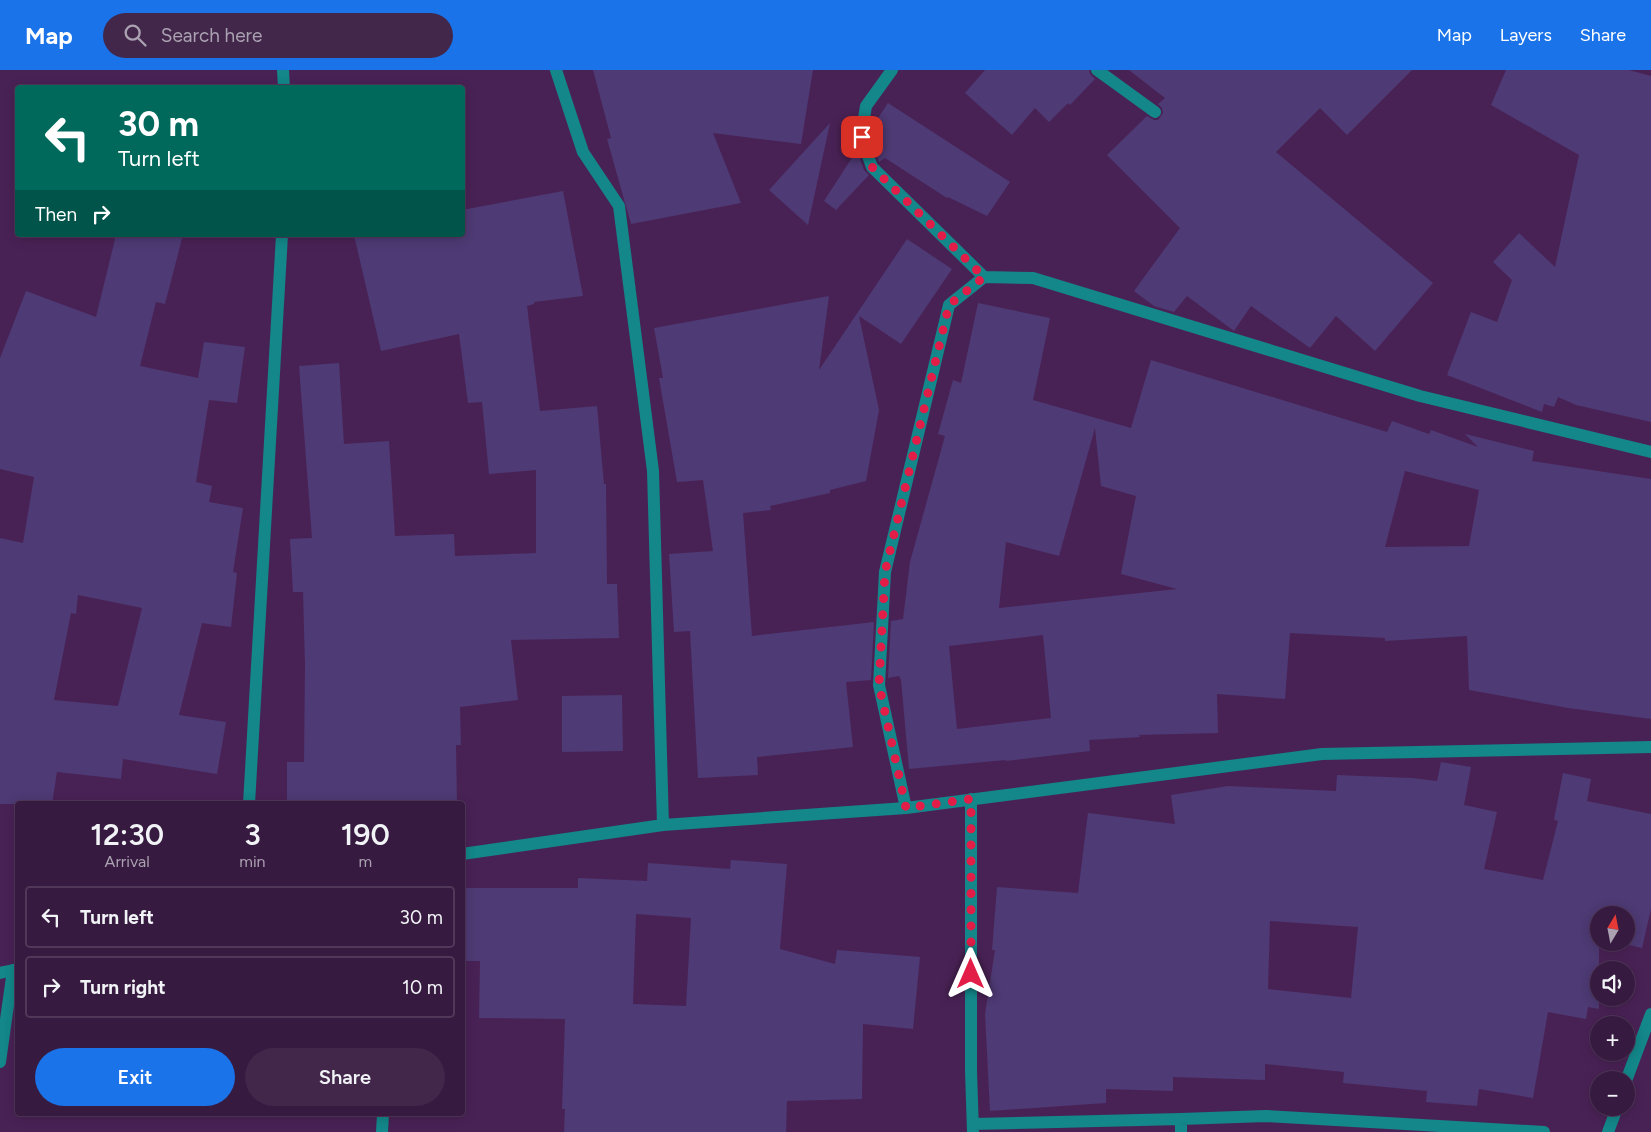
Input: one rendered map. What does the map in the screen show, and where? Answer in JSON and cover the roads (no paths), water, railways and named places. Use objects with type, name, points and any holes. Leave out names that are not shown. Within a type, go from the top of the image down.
[{"type":"street","points":[[283,70],[284,85]]},
{"type":"street","points":[[556,70],[583,152],[619,206],[654,471],[663,825]]},
{"type":"street","points":[[892,70],[866,106],[862,137],[872,167],[984,277]]},
{"type":"street","points":[[1097,70],[1154,112]]},
{"type":"street","points":[[249,801],[282,237]]},
{"type":"street","points":[[906,808],[879,685],[885,572],[949,305],[984,277],[1034,278],[1420,396],[1651,452]]},
{"type":"street","points":[[465,854],[663,825],[906,808],[1322,754],[1651,747]]},
{"type":"street","points":[[971,799],[971,1071],[973,1128],[1181,1126],[1266,1116],[1544,1132]]},
{"type":"street","points":[[0,1062],[10,971]]},
{"type":"street","points":[[1630,1071],[1651,1014]]},
{"type":"street","points":[[382,1132],[383,1116]]},
{"type":"street","points":[[1608,1132],[1614,1116]]}]
